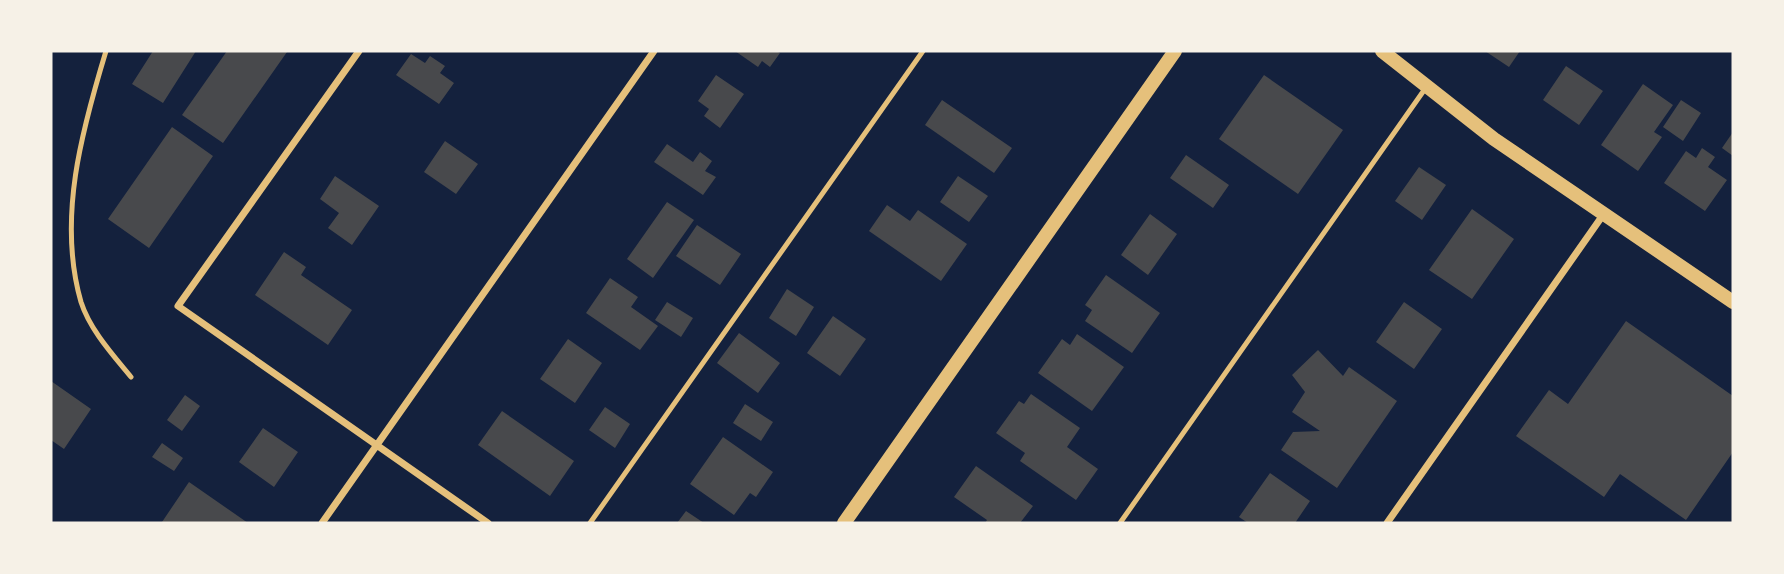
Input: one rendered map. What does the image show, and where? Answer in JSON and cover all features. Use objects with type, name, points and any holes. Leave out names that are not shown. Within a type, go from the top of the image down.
[{"type":"main road","points":[[844,523],[1175,51]]},
{"type":"main road","points":[[1382,51],[1494,139],[1733,302]]},
{"type":"street","points":[[359,51],[178,306],[488,523]]},
{"type":"street","points":[[322,523],[654,51]]},
{"type":"street","points":[[1387,523],[1604,215]]},
{"type":"lane","points":[[106,51],[84,123],[73,193],[74,251],[81,303],[102,341],[131,377]]},
{"type":"lane","points":[[590,523],[923,51]]},
{"type":"lane","points":[[1120,523],[1427,86]]},
{"type":"building","points":[[153,51],[196,51],[163,103],[132,84]]},
{"type":"building","points":[[227,51],[287,52],[223,143],[182,115]]},
{"type":"building","points":[[735,51],[780,53],[770,67],[762,61],[758,67]]},
{"type":"building","points":[[1485,51],[1520,51],[1509,67]]},
{"type":"building","points":[[411,54],[425,63],[430,56],[445,66],[440,73],[454,83],[439,104],[396,75]]},
{"type":"building","points":[[1566,66],[1603,91],[1579,125],[1543,100]]},
{"type":"building","points":[[716,75],[744,94],[720,128],[704,116],[709,109],[698,101]]},
{"type":"building","points":[[1264,75],[1343,130],[1298,194],[1219,139]]},
{"type":"building","points":[[1643,84],[1673,105],[1654,132],[1662,137],[1638,171],[1601,145]]},
{"type":"building","points":[[942,100],[1012,148],[994,173],[925,125]]},
{"type":"building","points":[[1681,100],[1701,113],[1683,141],[1663,127]]},
{"type":"building","points":[[172,127],[213,156],[149,248],[108,219]]},
{"type":"building","points":[[1733,132],[1733,156],[1722,148]]},
{"type":"building","points":[[445,141],[478,164],[456,194],[424,172]]},
{"type":"building","points":[[667,144],[693,162],[700,152],[712,161],[705,171],[716,177],[703,195],[654,162]]},
{"type":"building","points":[[1702,148],[1715,157],[1708,167],[1727,180],[1705,211],[1664,183],[1686,151],[1696,158]]},
{"type":"building","points":[[1186,155],[1229,185],[1213,208],[1170,178]]},
{"type":"building","points":[[1419,167],[1446,185],[1422,220],[1395,201]]},
{"type":"building","points":[[335,176],[379,206],[352,245],[328,228],[339,213],[320,199]]},
{"type":"building","points":[[958,176],[988,196],[969,222],[940,202]]},
{"type":"building","points":[[667,202],[694,220],[653,278],[627,259]]},
{"type":"building","points":[[887,205],[910,221],[918,210],[967,244],[941,281],[869,231]]},
{"type":"building","points":[[1472,209],[1514,239],[1472,299],[1429,270]]},
{"type":"building","points":[[1150,214],[1177,234],[1148,275],[1121,255]]},
{"type":"building","points":[[697,225],[741,254],[720,285],[676,256]]},
{"type":"building","points":[[284,252],[306,267],[301,275],[352,310],[328,345],[255,295]]},
{"type":"building","points":[[1106,275],[1160,313],[1132,353],[1085,321],[1092,310],[1085,305]]},
{"type":"building","points":[[610,278],[638,297],[631,307],[658,326],[640,350],[586,313]]},
{"type":"building","points":[[787,289],[814,307],[796,336],[769,318]]},
{"type":"building","points":[[667,302],[693,318],[681,337],[655,320]]},
{"type":"building","points":[[1404,302],[1442,329],[1414,369],[1376,342]]},
{"type":"building","points":[[833,316],[866,339],[840,376],[807,353]]},
{"type":"building","points":[[1626,321],[1733,396],[1733,452],[1686,520],[1620,474],[1604,497],[1516,436],[1549,390],[1568,404]]},
{"type":"building","points":[[739,333],[780,363],[758,393],[717,363]]},
{"type":"building","points":[[1077,334],[1124,367],[1092,411],[1038,373],[1062,339],[1070,345]]},
{"type":"building","points":[[568,339],[602,363],[575,403],[540,379]]},
{"type":"building","points":[[1318,350],[1343,376],[1349,367],[1397,401],[1337,488],[1281,450],[1293,432],[1320,431],[1292,412],[1305,392],[1292,375]]},
{"type":"building","points":[[51,381],[91,409],[64,449],[51,440]]},
{"type":"building","points":[[1031,394],[1080,428],[1067,447],[1098,469],[1076,500],[1020,461],[1025,453],[996,433],[1019,401],[1024,404]]},
{"type":"building","points":[[185,395],[200,406],[182,431],[167,420]]},
{"type":"building","points":[[745,404],[773,422],[761,441],[733,423]]},
{"type":"building","points":[[605,407],[630,424],[615,448],[589,430]]},
{"type":"building","points":[[502,411],[574,461],[550,496],[478,445]]},
{"type":"building","points":[[263,428],[298,452],[274,487],[239,462]]},
{"type":"building","points":[[723,437],[773,472],[756,497],[750,493],[734,515],[690,484]]},
{"type":"building","points":[[162,443],[183,458],[174,471],[152,457]]},
{"type":"building","points":[[976,466],[1033,506],[1020,523],[985,523],[987,520],[954,497]]},
{"type":"building","points":[[1270,473],[1310,501],[1295,523],[1248,523],[1239,517]]},
{"type":"building","points":[[189,482],[248,523],[162,522]]},
{"type":"building","points":[[686,511],[704,523],[677,523]]}]
